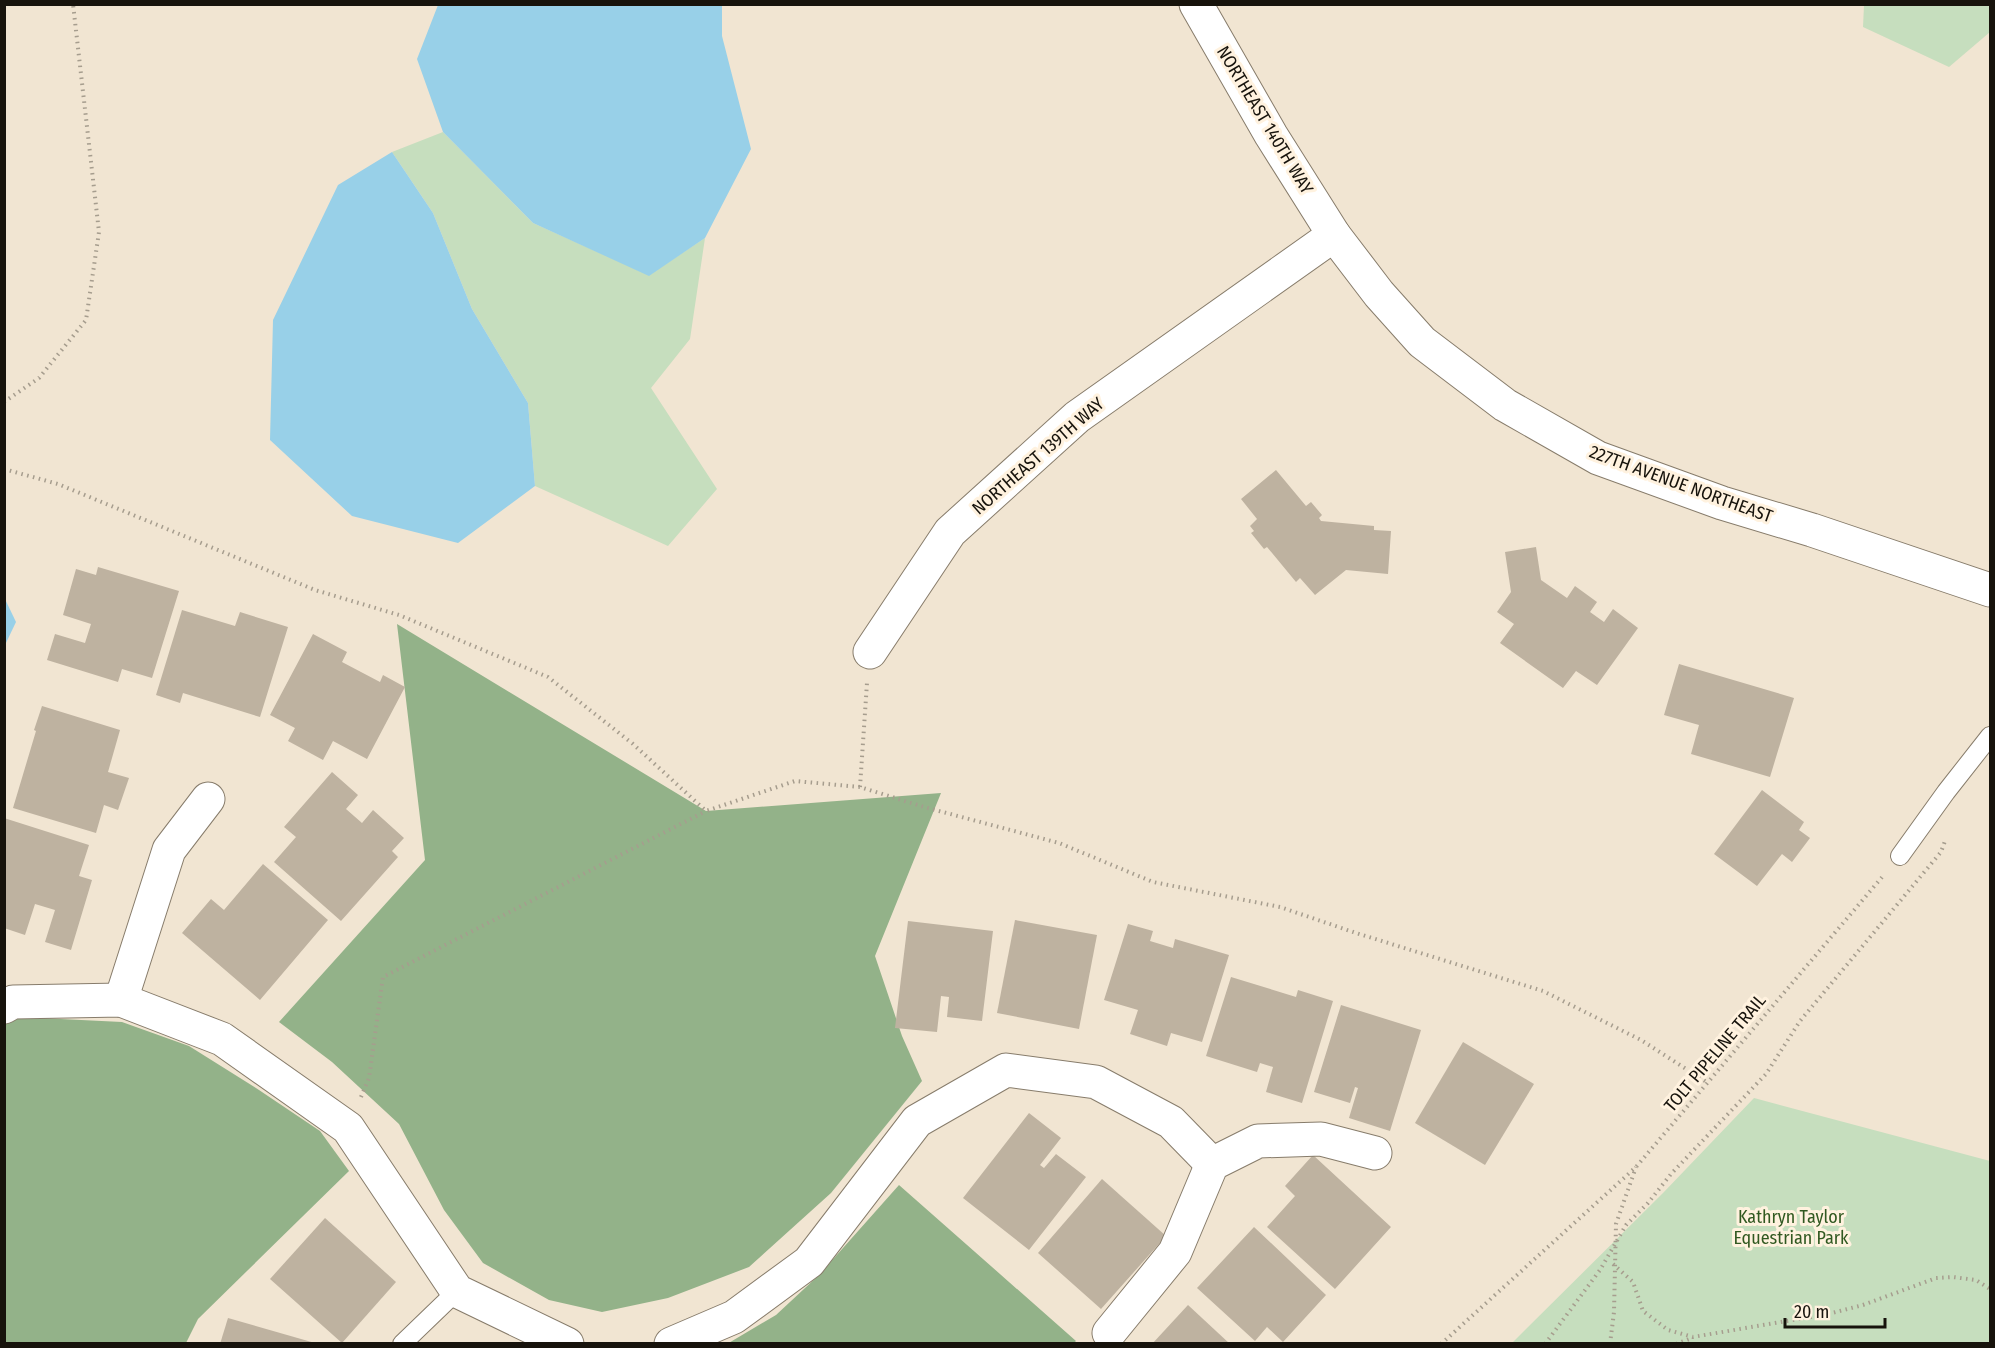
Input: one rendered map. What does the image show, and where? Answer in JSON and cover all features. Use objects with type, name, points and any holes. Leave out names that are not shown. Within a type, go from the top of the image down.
[{"type":"street","name":"NORTHEAST 140TH WAY","points":[[1196,4],[1334,236]]},
{"type":"street","name":"227TH AVENUE NORTHEAST","points":[[1334,236],[1379,294],[1422,342],[1505,405],[1598,458],[1722,503],[1812,530],[1990,590]]},
{"type":"street","name":"NORTHEAST 139TH WAY","points":[[870,652],[950,532],[1069,425],[1334,236]]},
{"type":"street","points":[[121,1000],[169,850],[208,799]]},
{"type":"street","points":[[4,1007],[13,1002],[121,1000],[222,1039],[348,1128],[457,1290],[567,1344]]},
{"type":"street","points":[[671,1344],[734,1317],[809,1262],[917,1121],[1006,1070],[1095,1082],[1171,1122],[1212,1164]]},
{"type":"street","points":[[1109,1334],[1175,1252],[1212,1164],[1258,1141],[1321,1139],[1375,1154]]},
{"type":"lane","points":[[1900,856],[1990,736]]},
{"type":"lane","points":[[402,1344],[457,1290]]},
{"type":"path","points":[[4,402],[39,378],[86,320],[99,232],[73,4]]},
{"type":"path","points":[[4,469],[58,484],[315,590],[399,615],[548,677],[633,744],[706,811]]},
{"type":"path","points":[[860,787],[870,652]]},
{"type":"path","points":[[348,1128],[369,1078],[383,977],[706,811],[795,781],[860,787],[924,807],[1059,843],[1153,882],[1280,907],[1542,992],[1641,1040],[1708,1083]]},
{"type":"path","points":[[1545,1344],[1600,1270],[1626,1225],[1766,1074],[1800,1021],[1941,852],[1949,832]]},
{"type":"path","name":"TOLT PIPELINE TRAIL","points":[[1441,1344],[1636,1167],[1900,856]]},
{"type":"path","points":[[1610,1344],[1614,1312],[1613,1264],[1616,1224],[1636,1167]]},
{"type":"path","points":[[1613,1264],[1633,1282],[1643,1311],[1668,1330],[1693,1337]]},
{"type":"path","points":[[1676,1344],[1693,1337],[1828,1314],[1863,1305],[1936,1278],[1953,1277],[1976,1280],[1990,1289]]},
{"type":"green space","points":[[1864,5],[1990,5],[1990,32],[1949,67],[1863,27]]},
{"type":"green space","points":[[443,132],[533,223],[649,275],[705,238],[690,339],[651,388],[717,489],[668,546],[535,486],[528,403],[472,309],[433,213],[392,152]]},
{"type":"green space","points":[[397,624],[706,811],[941,793],[875,956],[902,1036],[922,1081],[831,1193],[749,1267],[668,1298],[602,1312],[549,1300],[483,1263],[444,1210],[399,1124],[332,1062],[279,1022],[425,860]]},
{"type":"green space","points":[[20,1017],[122,1022],[189,1046],[320,1131],[349,1171],[198,1319],[186,1343],[5,1343],[4,1024]]},
{"type":"green space","name":"Kathryn Taylor Equestrian Park","points":[[1754,1098],[1990,1161],[1990,1343],[1512,1343],[1663,1193]]},
{"type":"green space","points":[[899,1185],[1076,1341],[1073,1344],[727,1344],[776,1315],[819,1275]]},
{"type":"water","points":[[438,5],[722,5],[722,36],[751,149],[705,238],[649,276],[533,223],[443,132],[417,59]]},
{"type":"water","points":[[392,152],[433,213],[472,309],[528,403],[535,486],[458,543],[352,516],[270,440],[273,320],[338,185]]},
{"type":"water","points":[[4,597],[16,622],[5,645],[4,645]]},
{"type":"building","points":[[1276,470],[1306,506],[1311,502],[1322,515],[1319,518],[1321,521],[1374,526],[1374,530],[1391,531],[1388,574],[1346,570],[1315,595],[1300,578],[1296,582],[1267,547],[1264,549],[1251,533],[1254,531],[1250,526],[1257,519],[1241,499]]},
{"type":"building","points":[[1536,547],[1541,580],[1567,598],[1575,586],[1597,602],[1590,612],[1604,622],[1613,609],[1638,628],[1597,685],[1576,671],[1563,688],[1500,643],[1514,624],[1497,612],[1511,592],[1505,552]]},
{"type":"building","points":[[98,567],[179,591],[152,678],[122,669],[118,682],[47,660],[55,634],[85,643],[91,624],[63,615],[76,569],[96,575]]},
{"type":"building","points":[[182,610],[235,626],[240,612],[288,627],[260,717],[183,693],[180,703],[156,695]]},
{"type":"building","points":[[313,634],[347,652],[342,662],[380,682],[383,675],[405,687],[367,759],[333,741],[323,760],[288,741],[295,728],[270,715]]},
{"type":"building","points":[[1679,664],[1794,698],[1770,777],[1691,754],[1699,725],[1664,715]]},
{"type":"building","points":[[42,706],[120,730],[108,772],[129,778],[118,810],[104,805],[96,833],[13,808]]},
{"type":"building","points":[[332,772],[358,795],[346,809],[362,823],[373,810],[404,838],[392,851],[398,857],[341,921],[274,862],[296,837],[284,827]]},
{"type":"building","points":[[1762,790],[1804,822],[1799,830],[1810,838],[1792,862],[1782,854],[1757,886],[1714,854]]},
{"type":"building","points":[[4,818],[89,845],[79,876],[92,880],[71,950],[45,942],[55,910],[35,904],[25,935],[4,928]]},
{"type":"building","points":[[263,864],[328,920],[260,1000],[182,933],[211,899],[224,910]]},
{"type":"building","points":[[1015,920],[1097,935],[1079,1029],[997,1013]]},
{"type":"building","points":[[908,921],[993,931],[982,1021],[947,1017],[949,997],[941,996],[937,1032],[895,1028]]},
{"type":"building","points":[[1128,924],[1153,931],[1150,941],[1173,948],[1175,939],[1229,955],[1202,1042],[1171,1033],[1167,1046],[1130,1034],[1138,1010],[1104,1000]]},
{"type":"building","points":[[1231,977],[1296,997],[1298,990],[1333,1001],[1302,1103],[1266,1092],[1273,1067],[1260,1063],[1257,1072],[1206,1056]]},
{"type":"building","points":[[1341,1005],[1421,1030],[1390,1131],[1349,1118],[1358,1088],[1355,1087],[1350,1103],[1314,1092]]},
{"type":"building","points":[[1463,1042],[1534,1084],[1485,1165],[1415,1123]]},
{"type":"building","points":[[1029,1113],[1061,1138],[1040,1165],[1044,1168],[1056,1154],[1086,1177],[1029,1250],[963,1198]]},
{"type":"building","points":[[1313,1155],[1391,1227],[1335,1289],[1267,1227],[1295,1196],[1285,1186]]},
{"type":"building","points":[[1102,1179],[1166,1236],[1101,1309],[1038,1253]]},
{"type":"building","points":[[325,1218],[396,1282],[342,1343],[270,1279]]},
{"type":"building","points":[[1254,1227],[1326,1295],[1283,1342],[1267,1327],[1255,1341],[1197,1288]]},
{"type":"building","points":[[1188,1305],[1230,1344],[1152,1344]]},
{"type":"building","points":[[228,1318],[315,1343],[315,1344],[220,1344]]}]
